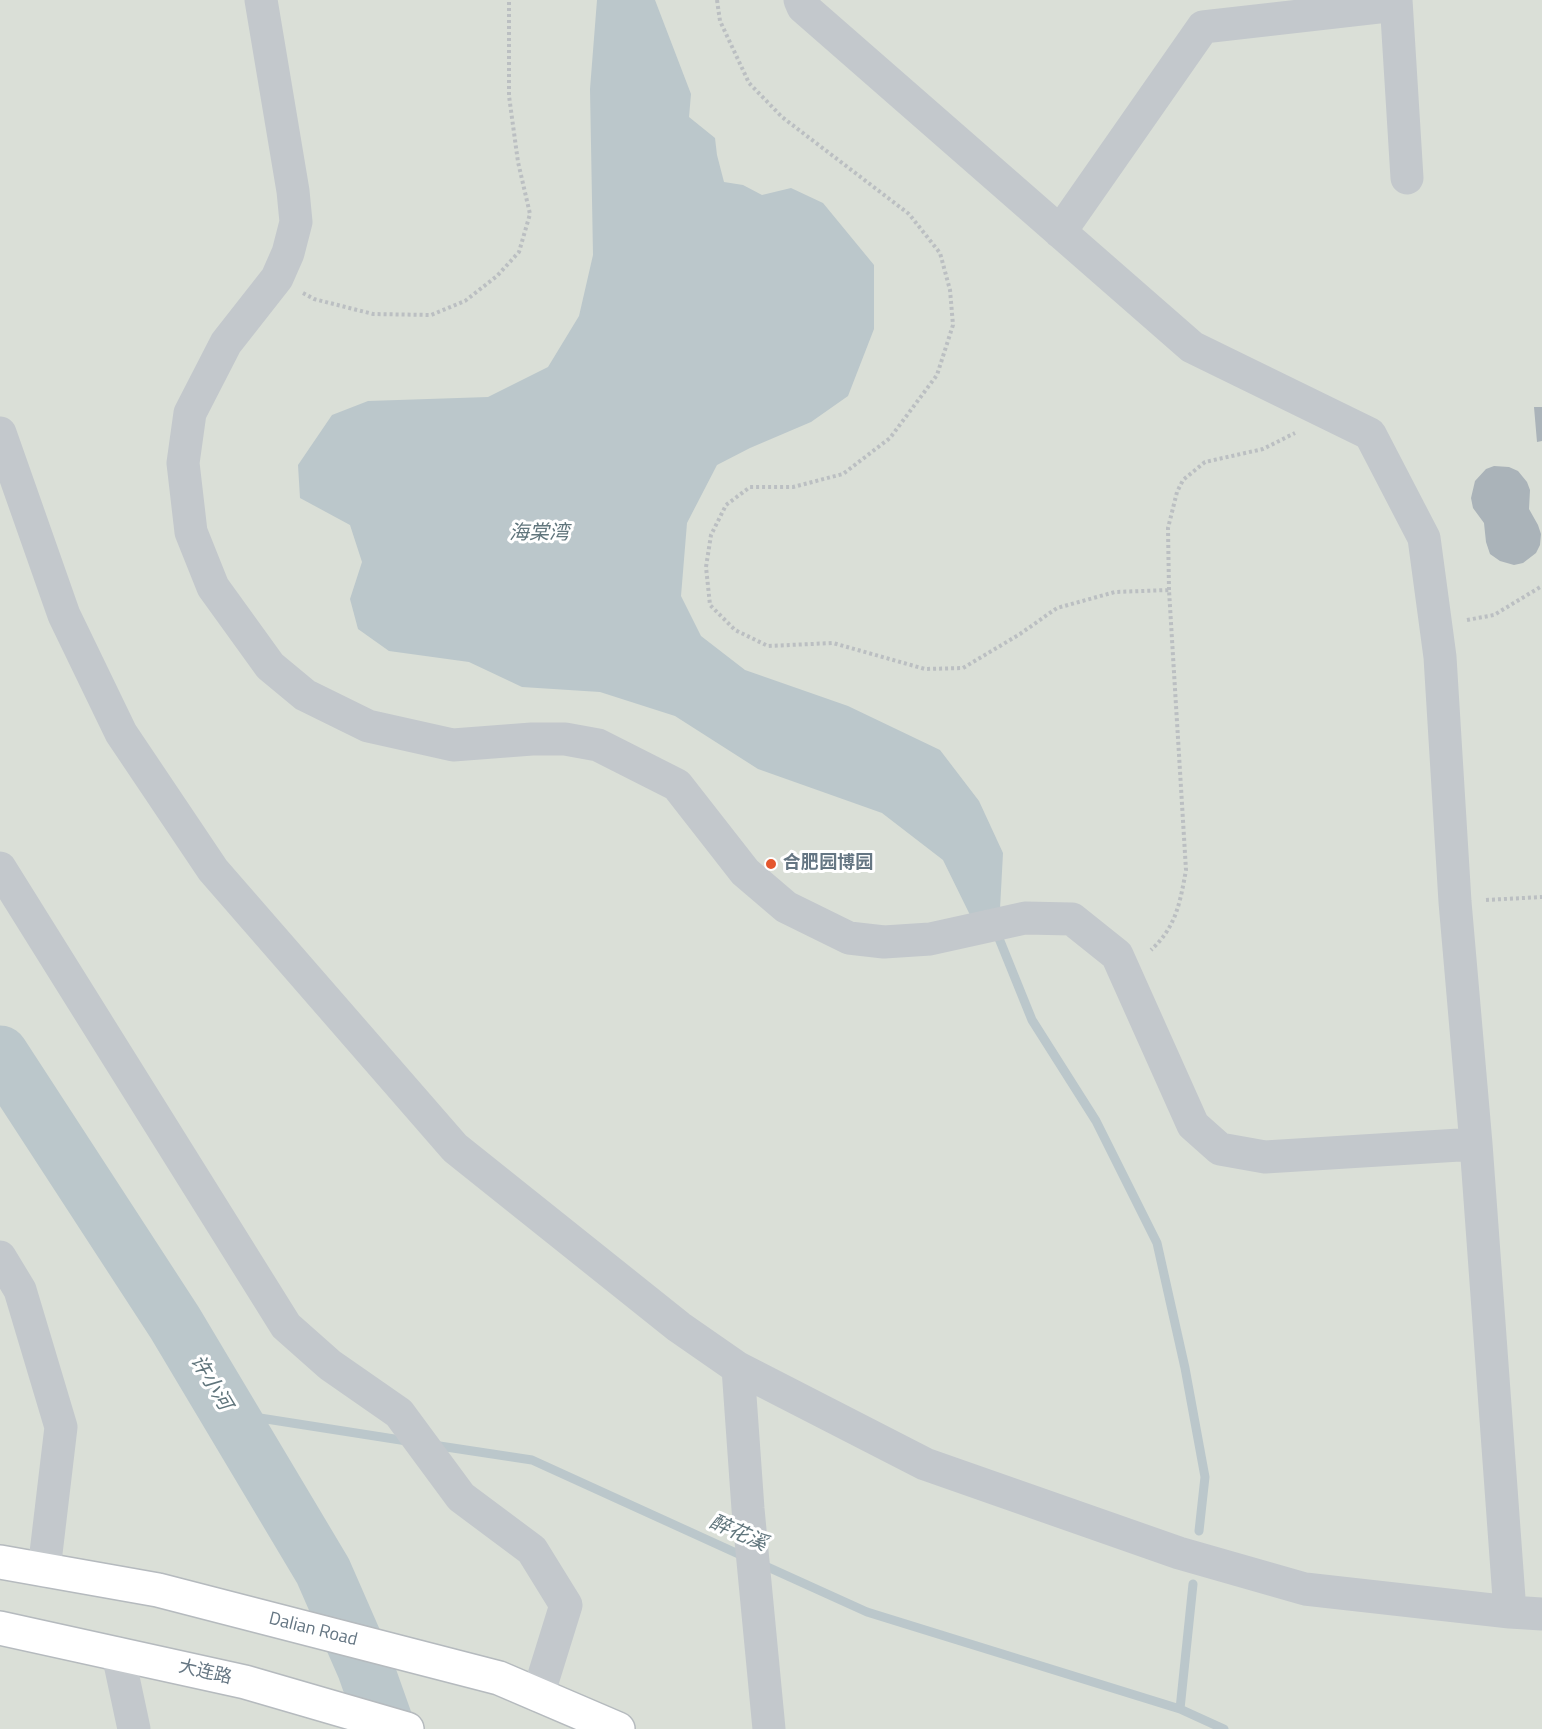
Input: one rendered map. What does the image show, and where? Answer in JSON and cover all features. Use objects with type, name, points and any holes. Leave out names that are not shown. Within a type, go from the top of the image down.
[{"type":"main road","name":"Dalian Road","points":[[0,1562],[158,1590],[499,1678],[618,1729]]},
{"type":"main road","name":"大连路","points":[[0,1628],[245,1682],[407,1729]]},
{"type":"street","points":[[261,0],[293,191],[296,222],[288,253],[277,278],[226,343],[190,412],[183,463],[191,532],[213,587],[270,666],[305,695],[368,726],[453,745],[532,739],[566,740],[598,745],[677,785],[746,872],[786,907],[849,938],[884,942],[930,939],[1025,918],[1072,919],[1117,955],[1192,1125],[1220,1149],[1265,1157],[1476,1144]]},
{"type":"street","points":[[800,0],[803,7],[1191,347],[1370,435],[1425,537],[1440,657],[1455,902],[1476,1144],[1510,1612]]},
{"type":"street","points":[[1060,232],[1203,27],[1396,2],[1407,178]]},
{"type":"street","points":[[0,433],[64,615],[121,733],[213,870],[455,1148],[679,1327],[738,1368],[925,1464],[1179,1553],[1305,1589],[1542,1614]]},
{"type":"street","points":[[0,868],[286,1326],[330,1365],[399,1413],[461,1497],[532,1550],[566,1605],[538,1695]]},
{"type":"street","points":[[0,1257],[20,1290],[61,1427],[44,1570]]},
{"type":"street","points":[[738,1368],[748,1509],[769,1729]]},
{"type":"street","points":[[118,1654],[135,1729]]},
{"type":"path","points":[[277,278],[314,299],[373,314],[431,315],[465,301],[497,276],[519,252],[530,214],[518,162],[508,96],[509,0]]},
{"type":"path","points":[[717,0],[720,21],[749,83],[783,117],[909,214],[940,253],[950,290],[953,325],[937,375],[890,438],[843,474],[793,487],[750,487],[726,505],[711,535],[706,567],[710,605],[735,630],[768,646],[833,643],[925,669],[963,668],[1020,634],[1057,608],[1115,592],[1169,590]]},
{"type":"path","points":[[1126,974],[1162,940],[1178,910],[1186,870],[1169,590],[1168,528],[1177,492],[1183,480],[1205,462],[1263,450],[1295,433],[1319,409]]},
{"type":"path","points":[[1436,627],[1494,615],[1542,586]]},
{"type":"path","points":[[1455,902],[1542,897]]},
{"type":"shaded area","name":"合肥园博园","points":[[0,0],[1542,0],[1542,1729],[0,1729]]},
{"type":"water","name":"海棠湾","points":[[597,0],[655,0],[691,94],[689,117],[715,138],[724,182],[743,185],[762,195],[791,188],[823,203],[874,265],[874,329],[848,396],[811,422],[717,465],[687,523],[681,596],[701,636],[745,670],[848,706],[940,750],[979,801],[1003,853],[1000,909],[970,915],[943,860],[882,813],[758,769],[675,716],[600,692],[522,687],[469,662],[389,651],[358,629],[350,599],[362,562],[350,525],[300,498],[298,465],[332,415],[368,401],[488,397],[548,367],[579,316],[593,255],[590,89]]},
{"type":"building","points":[[1534,407],[1542,407],[1542,441],[1537,442]]},
{"type":"building","points":[[1494,466],[1509,467],[1518,471],[1530,490],[1529,509],[1541,534],[1540,545],[1536,553],[1523,563],[1514,565],[1500,561],[1490,554],[1484,523],[1473,508],[1471,498],[1475,481],[1486,469]]},
{"type":"waterway","points":[[996,931],[1032,1020],[1096,1121],[1157,1243],[1185,1368],[1205,1477],[1199,1531]]},
{"type":"waterway","name":"许小河","points":[[0,1054],[175,1323],[323,1571],[365,1667],[387,1729]]},
{"type":"waterway","name":"醉花溪","points":[[228,1413],[407,1441]]},
{"type":"waterway","name":"醉花溪","points":[[433,1445],[532,1460],[745,1557]]},
{"type":"waterway","name":"醉花溪","points":[[761,1564],[867,1612],[1180,1709],[1224,1729]]},
{"type":"waterway","points":[[1180,1709],[1193,1584]]},
{"type":"place","name":"合肥园博园","points":[[771,864]]}]
